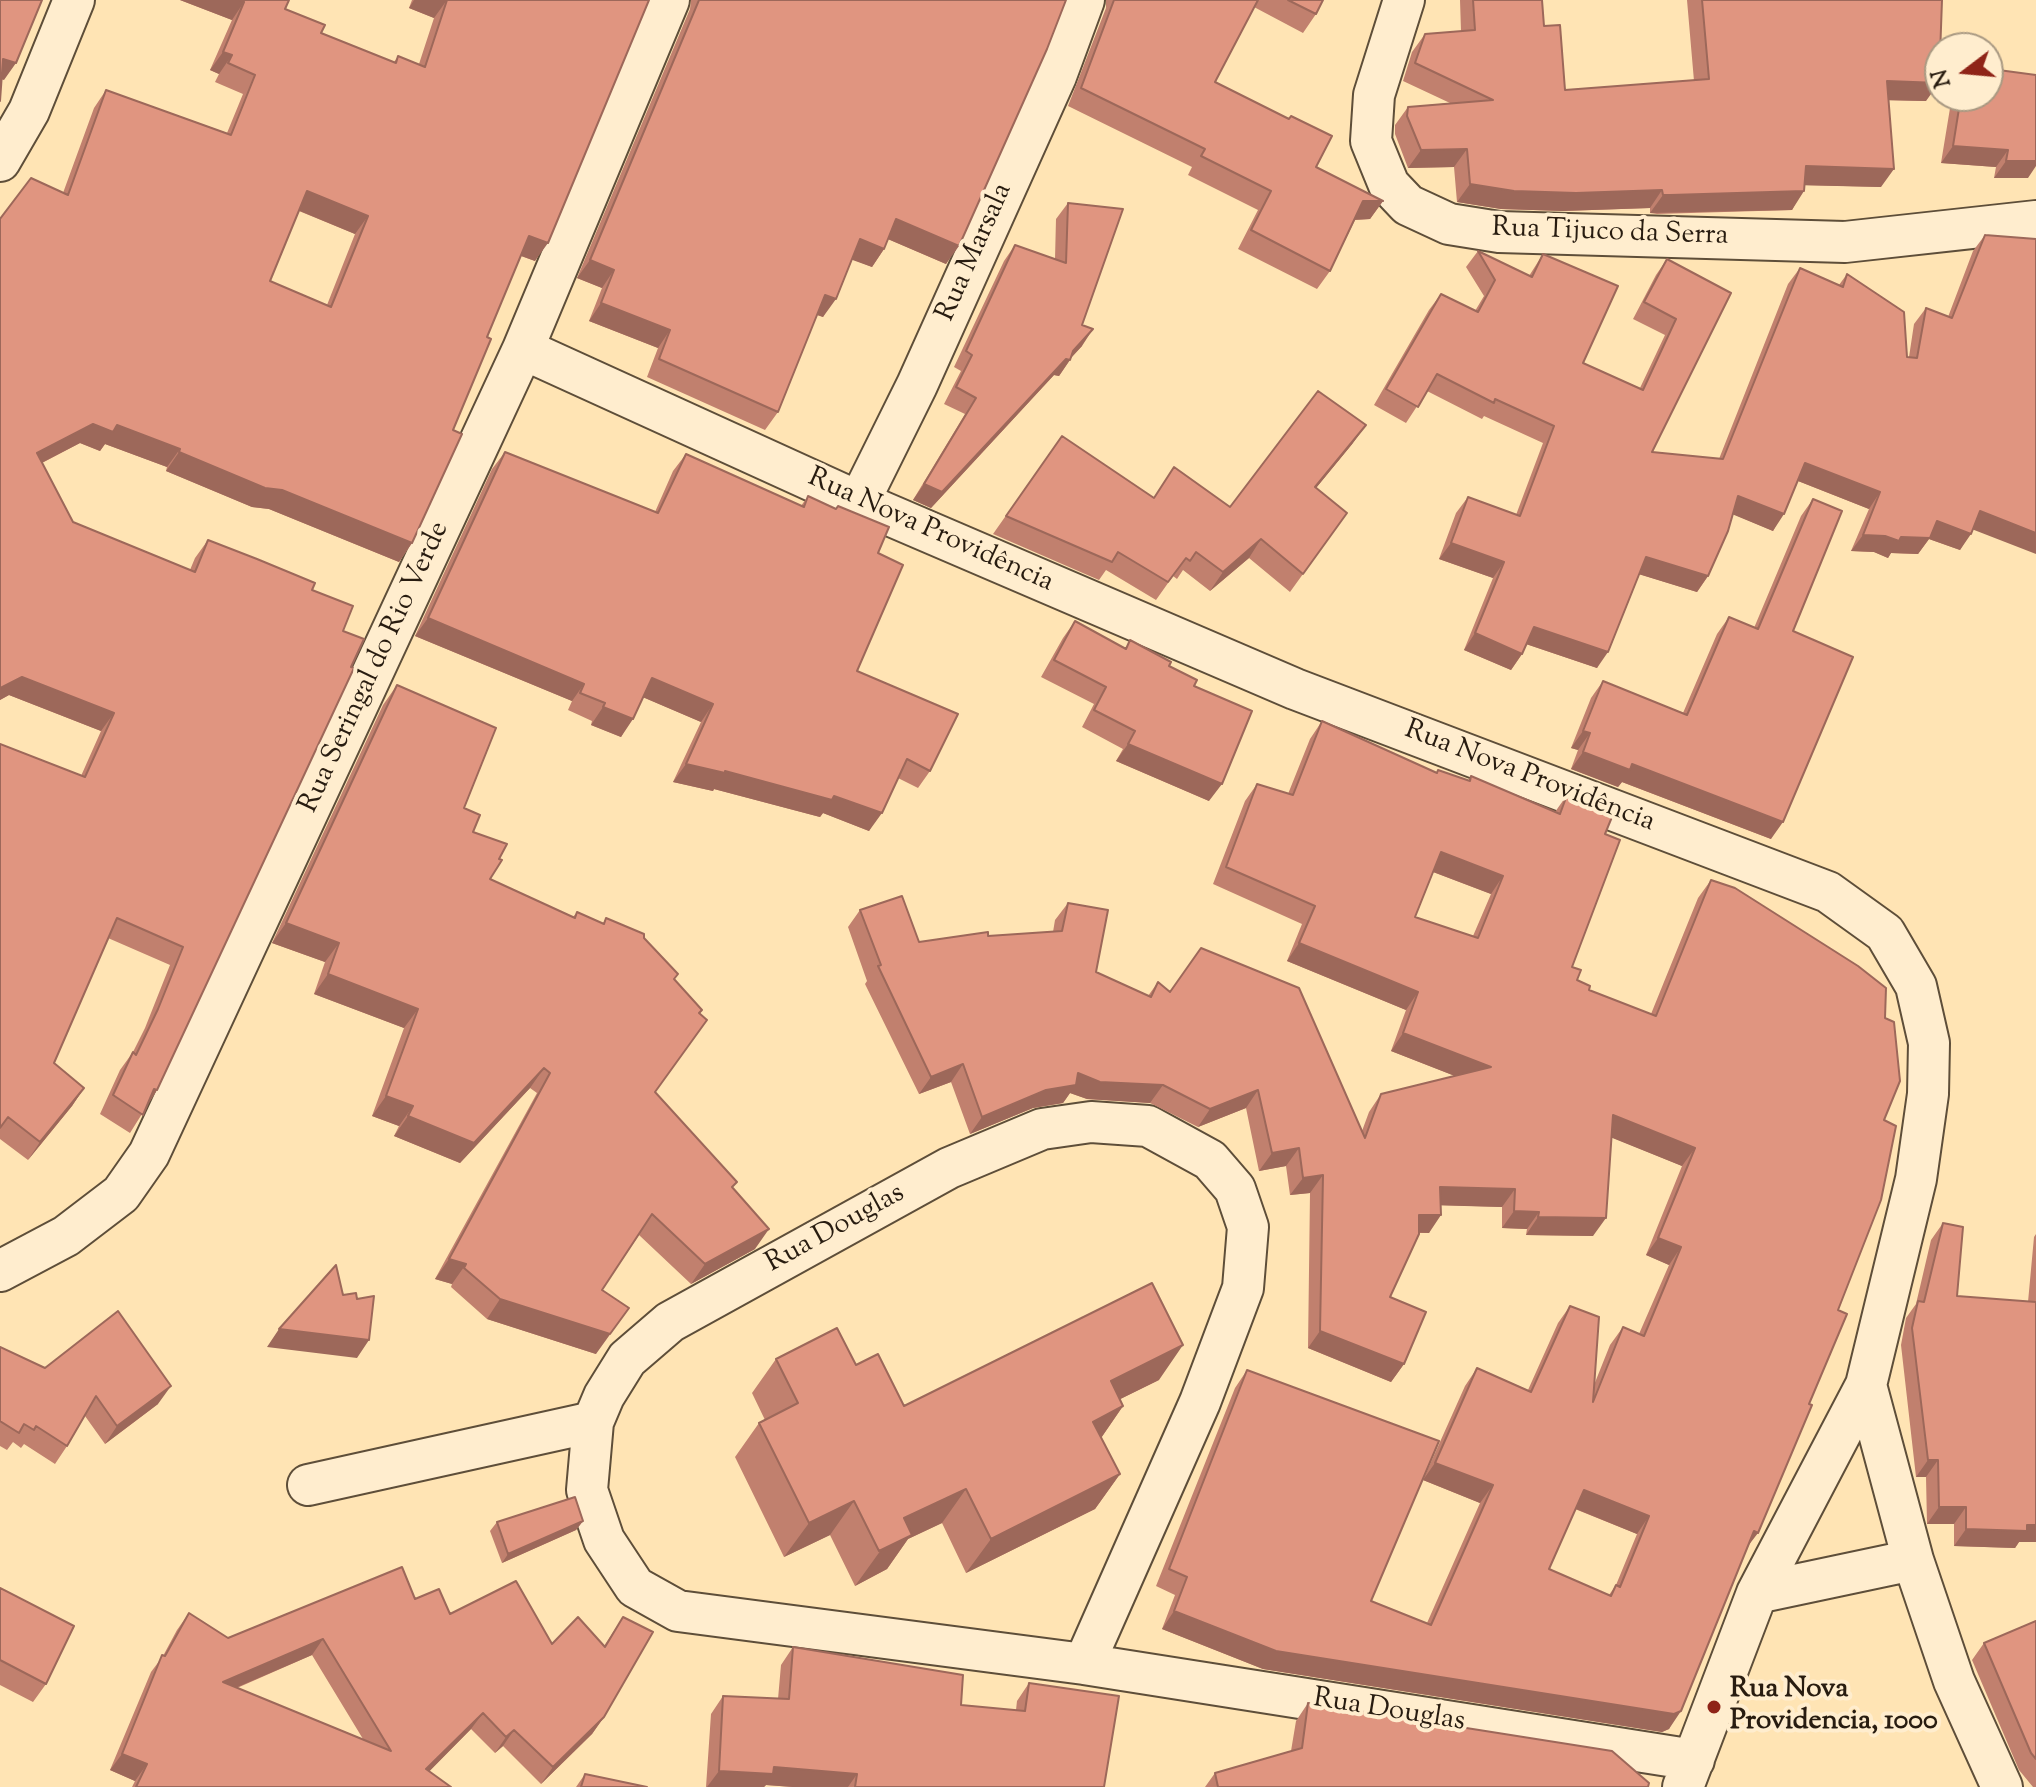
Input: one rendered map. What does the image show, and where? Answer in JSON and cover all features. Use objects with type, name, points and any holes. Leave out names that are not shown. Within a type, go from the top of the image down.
[{"type":"street","points":[[0,161],[29,111],[74,0]]},
{"type":"street","name":"Rua Seringal do Rio Verde","points":[[0,1271],[66,1236],[121,1194],[149,1154],[523,349],[669,0]]},
{"type":"street","name":"Rua Marsala","points":[[859,502],[917,385],[1044,104],[1084,0]]},
{"type":"street","name":"Rua Tijuco da Serra","points":[[1404,0],[1374,95],[1371,141],[1389,185],[1408,205],[1449,224],[1499,232],[1845,242],[2036,221]]},
{"type":"street","name":"Rua Nova Providência","points":[[523,349],[859,502],[1295,689],[1828,892],[1885,933],[1916,986],[1929,1043],[1928,1094],[1916,1179],[1866,1385],[1757,1593],[1688,1774]]},
{"type":"street","name":"Rua Douglas","points":[[1084,1664],[1200,1402],[1243,1288],[1248,1227],[1235,1189],[1210,1160],[1148,1126],[1091,1122],[1042,1129],[949,1168],[670,1322],[627,1359],[604,1396],[593,1422],[587,1490],[604,1540],[635,1587],[678,1611],[1084,1664],[1688,1774]]},
{"type":"street","points":[[1866,1385],[1913,1560],[1954,1681],[2002,1787]]},
{"type":"street","points":[[308,1485],[593,1422]]},
{"type":"street","points":[[1757,1593],[1913,1560]]},
{"type":"building","points":[[0,0],[42,0],[16,63],[3,59],[0,101]]},
{"type":"building","points":[[239,0],[289,0],[285,9],[325,25],[321,33],[396,63],[398,56],[425,67],[447,0],[649,0],[548,243],[529,236],[453,430],[462,434],[412,543],[282,490],[265,488],[179,452],[180,449],[117,425],[113,432],[93,424],[37,453],[73,522],[195,572],[208,540],[257,559],[315,583],[312,590],[353,606],[343,631],[364,639],[351,667],[354,668],[143,1115],[113,1095],[158,1009],[183,947],[117,918],[54,1063],[84,1088],[40,1142],[8,1117],[0,1128],[0,744],[85,777],[114,713],[22,677],[0,688],[0,219],[31,178],[68,195],[106,90],[231,135],[255,75],[228,63],[232,55],[223,52],[244,2]],"holes":[[[307,191],[368,216],[331,307],[270,281]]]},
{"type":"building","points":[[699,0],[1066,0],[959,246],[896,219],[884,249],[860,239],[836,299],[825,295],[778,412],[659,359],[670,330],[601,303],[614,270],[590,260]]},
{"type":"building","points":[[1114,0],[1258,0],[1215,82],[1289,119],[1291,116],[1332,136],[1316,167],[1383,201],[1363,201],[1330,271],[1251,230],[1271,191],[1201,156],[1205,149],[1081,88]]},
{"type":"building","points":[[1288,0],[1323,0],[1316,14]]},
{"type":"building","points":[[1473,0],[1542,0],[1544,26],[1560,25],[1565,90],[1709,79],[1702,0],[1942,0],[1941,32],[1924,32],[1924,82],[1887,81],[1894,169],[1806,166],[1804,191],[1663,195],[1662,190],[1576,193],[1514,191],[1470,184],[1467,149],[1421,150],[1407,116],[1408,107],[1493,100],[1415,63],[1425,34],[1475,30]]},
{"type":"building","points":[[2004,71],[2036,75],[2036,161],[2006,161],[2008,150],[1953,146],[1958,112],[2004,112]]},
{"type":"building","points":[[1068,203],[1123,209],[1082,325],[1093,329],[1073,351],[1070,360],[1066,359],[942,492],[924,484],[976,398],[956,387],[972,355],[966,351],[1015,245],[1066,263]]},
{"type":"building","points":[[1985,235],[2036,239],[2036,533],[1980,511],[1971,534],[1937,521],[1930,538],[1901,537],[1899,541],[1885,536],[1863,535],[1880,492],[1805,463],[1784,514],[1738,496],[1728,531],[1708,576],[1646,557],[1608,652],[1534,627],[1522,654],[1475,633],[1504,562],[1451,543],[1468,497],[1520,516],[1554,426],[1495,399],[1494,403],[1437,374],[1418,407],[1386,389],[1441,294],[1478,312],[1495,280],[1478,251],[1532,277],[1543,254],[1618,286],[1583,363],[1643,390],[1676,319],[1644,302],[1667,259],[1731,293],[1652,452],[1723,459],[1800,268],[1843,287],[1847,274],[1904,312],[1907,357],[1917,358],[1926,308],[1952,318]]},
{"type":"building","points":[[1318,391],[1366,425],[1315,487],[1347,513],[1303,574],[1261,539],[1223,572],[1196,552],[1190,561],[1186,558],[1168,582],[1118,552],[1112,562],[1006,516],[1062,436],[1154,498],[1174,467],[1230,507]]},
{"type":"building","points":[[505,452],[658,513],[686,454],[804,507],[808,496],[889,527],[878,553],[903,565],[857,671],[958,714],[930,771],[907,759],[882,813],[834,796],[832,800],[725,771],[686,764],[713,704],[652,678],[633,719],[603,707],[605,703],[580,693],[584,684],[428,618]]},
{"type":"building","points":[[1813,499],[1842,511],[1793,631],[1853,657],[1783,822],[1632,764],[1630,770],[1583,752],[1590,733],[1583,731],[1603,681],[1687,715],[1729,617],[1758,629]]},
{"type":"building","points":[[1075,621],[1126,649],[1130,640],[1197,680],[1194,686],[1252,711],[1222,784],[1128,744],[1135,731],[1094,710],[1106,687],[1054,660]]},
{"type":"building","points":[[397,685],[496,728],[464,808],[480,815],[473,832],[507,844],[499,859],[502,860],[490,879],[575,918],[577,912],[604,924],[606,918],[644,934],[644,938],[678,974],[674,979],[707,1020],[655,1092],[737,1182],[732,1187],[769,1229],[705,1264],[652,1214],[602,1290],[629,1308],[610,1334],[500,1299],[464,1268],[466,1264],[449,1259],[550,1073],[544,1068],[474,1143],[408,1116],[413,1106],[386,1096],[418,1009],[328,974],[339,943],[286,923]]},
{"type":"building","points":[[1322,721],[1437,773],[1438,770],[1470,781],[1471,776],[1560,814],[1567,795],[1614,812],[1605,834],[1620,840],[1572,967],[1581,970],[1577,980],[1590,986],[1589,990],[1656,1016],[1711,880],[1735,888],[1858,966],[1886,988],[1885,1018],[1894,1022],[1900,1081],[1884,1120],[1896,1126],[1881,1200],[1838,1310],[1847,1314],[1809,1404],[1812,1405],[1758,1533],[1754,1531],[1681,1711],[1674,1714],[1276,1651],[1174,1611],[1187,1577],[1169,1569],[1247,1370],[1439,1441],[1371,1601],[1431,1625],[1493,1485],[1435,1463],[1477,1368],[1531,1392],[1570,1306],[1599,1317],[1593,1402],[1623,1327],[1644,1336],[1681,1247],[1658,1238],[1695,1148],[1613,1115],[1606,1218],[1538,1217],[1539,1212],[1514,1211],[1515,1189],[1440,1187],[1441,1215],[1419,1215],[1419,1234],[1390,1297],[1426,1312],[1404,1364],[1320,1331],[1323,1175],[1303,1178],[1299,1148],[1272,1153],[1258,1090],[1210,1109],[1163,1085],[1100,1082],[1078,1073],[1076,1085],[1046,1090],[982,1117],[963,1064],[931,1077],[878,966],[881,965],[860,910],[902,896],[919,942],[988,932],[988,936],[1062,931],[1068,903],[1108,910],[1096,972],[1151,997],[1158,982],[1170,992],[1201,948],[1299,988],[1365,1138],[1381,1094],[1491,1067],[1403,1033],[1418,992],[1299,943],[1315,906],[1226,867],[1257,784],[1293,795]],"holes":[[[1441,852],[1503,876],[1478,938],[1415,917]],[[1584,1490],[1649,1516],[1620,1587],[1616,1585],[1611,1596],[1549,1569]]]},
{"type":"building","points":[[1943,1223],[1963,1227],[1957,1296],[2036,1302],[2036,1525],[2027,1525],[2027,1531],[1966,1529],[1966,1507],[1939,1507],[1938,1460],[1928,1460],[1912,1328],[1918,1301],[1924,1302]]},
{"type":"building","points":[[336,1265],[343,1295],[356,1293],[357,1299],[374,1296],[369,1340],[279,1329]]},
{"type":"building","points":[[1152,1283],[1183,1345],[1111,1381],[1123,1406],[1093,1422],[1120,1474],[991,1539],[966,1489],[904,1518],[912,1535],[879,1551],[854,1501],[809,1523],[759,1423],[798,1403],[776,1359],[837,1328],[856,1365],[878,1354],[904,1406]]},
{"type":"building","points":[[118,1311],[171,1386],[117,1426],[96,1396],[67,1446],[36,1426],[34,1430],[24,1424],[19,1433],[0,1421],[0,1347],[45,1368]]},
{"type":"building","points":[[575,1497],[583,1521],[508,1554],[497,1522]]},
{"type":"building","points":[[402,1567],[415,1599],[439,1589],[450,1614],[516,1581],[552,1644],[578,1617],[605,1647],[623,1617],[653,1632],[604,1717],[553,1767],[514,1730],[506,1737],[483,1713],[426,1769],[451,1787],[136,1787],[147,1764],[122,1754],[162,1655],[165,1656],[189,1613],[228,1638]],"holes":[[[323,1639],[391,1751],[223,1682]]]},
{"type":"building","points":[[0,1588],[74,1626],[46,1684],[0,1660]]},
{"type":"building","points":[[2036,1621],[2036,1759],[1984,1643]]},
{"type":"building","points":[[793,1647],[963,1675],[961,1705],[1025,1711],[1029,1683],[1119,1696],[1104,1787],[855,1787],[857,1774],[774,1767],[773,1774],[719,1771],[723,1696],[789,1699]]},
{"type":"building","points":[[1308,1703],[1612,1751],[1649,1783],[1648,1787],[1218,1787],[1215,1773],[1302,1748]]},
{"type":"building","points":[[585,1774],[647,1787],[581,1787]]},
{"type":"place","name":"Rua Nova Providencia, 1000","points":[[1714,1707]]}]
